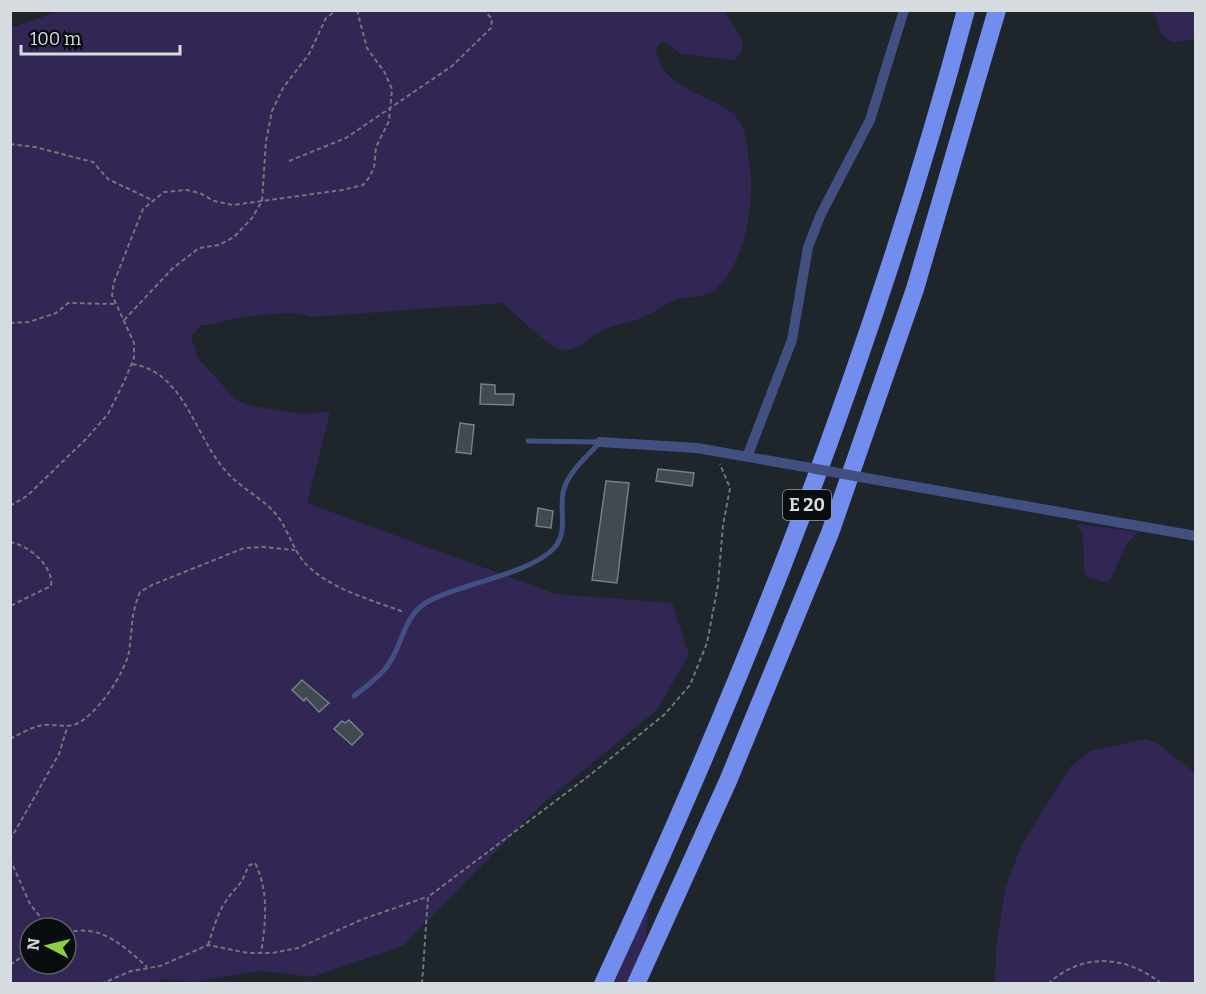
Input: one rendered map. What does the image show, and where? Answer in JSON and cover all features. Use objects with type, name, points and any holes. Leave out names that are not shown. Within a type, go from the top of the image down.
[{"type":"highway","name":"E 20","points":[[603,984],[705,759],[786,561],[840,417],[889,271],[966,10]]},
{"type":"highway","name":"E 20","points":[[636,984],[728,782],[830,532],[915,289],[997,10]]},
{"type":"street","points":[[747,457],[792,340],[808,247],[821,214],[867,128],[886,76],[904,10]]},
{"type":"street","points":[[600,442],[709,450],[1196,536]]},
{"type":"lane","points":[[528,441],[600,442]]},
{"type":"lane","points":[[354,696],[385,669],[412,615],[430,600],[525,565],[554,548],[562,532],[564,486],[571,474],[600,442]]},
{"type":"path","points":[[124,320],[173,268],[199,248],[219,245],[244,229],[262,201],[266,141],[272,111],[283,88],[309,54],[326,18],[337,10]]},
{"type":"path","points":[[10,506],[27,496],[108,414],[132,364],[134,343],[112,295],[114,282],[143,209],[164,192],[186,190],[200,193],[225,204],[262,201],[363,186],[374,168],[376,147],[389,121],[392,89],[385,73],[367,48],[357,10]]},
{"type":"path","points":[[289,161],[346,138],[452,66],[492,28],[492,19],[484,10]]},
{"type":"path","points":[[10,144],[35,147],[93,162],[108,179],[154,201]]},
{"type":"path","points":[[10,323],[29,322],[56,312],[68,303],[116,304]]},
{"type":"path","points":[[132,364],[148,366],[164,376],[223,469],[248,491],[264,501],[280,520],[296,550],[309,567],[322,577],[412,615]]},
{"type":"path","points":[[101,984],[131,971],[186,956],[208,945],[231,951],[261,953],[298,948],[363,919],[428,897],[590,776],[665,714],[690,685],[709,632],[718,585],[723,525],[730,488],[722,465],[709,450]]},
{"type":"path","points":[[10,542],[22,544],[49,570],[52,579],[51,586],[10,606]]},
{"type":"path","points":[[10,739],[41,725],[73,726],[98,707],[122,669],[129,652],[129,628],[140,592],[218,557],[244,548],[296,550]]},
{"type":"path","points":[[10,840],[59,754],[68,725]]},
{"type":"path","points":[[10,859],[30,903],[40,916]]},
{"type":"path","points":[[208,945],[217,916],[227,899],[242,885],[248,866],[255,862],[262,878],[264,892],[265,932],[261,953]]},
{"type":"path","points":[[422,984],[428,897]]},
{"type":"path","points":[[78,930],[113,938],[148,968]]},
{"type":"path","points":[[1048,984],[1076,963],[1094,961],[1146,971],[1162,984]]},
{"type":"shaded area","points":[[62,10],[724,10],[743,41],[742,51],[735,60],[681,54],[664,42],[656,49],[661,64],[670,76],[733,114],[741,124],[745,135],[751,183],[749,217],[740,252],[733,268],[713,291],[700,296],[674,300],[641,318],[607,328],[569,350],[563,350],[550,344],[503,303],[312,317],[283,313],[262,315],[201,325],[191,337],[198,358],[236,400],[252,406],[301,414],[330,412],[307,503],[556,594],[672,603],[689,654],[657,710],[540,806],[403,946],[312,977],[261,971],[194,982],[163,979],[157,983],[11,983],[10,28]]},
{"type":"shaded area","points":[[1154,11],[1195,11],[1195,38],[1177,42],[1166,38]]},
{"type":"shaded area","points":[[1077,524],[1138,532],[1127,544],[1110,580],[1104,582],[1087,577],[1084,571],[1083,533]]},
{"type":"shaded area","points":[[1145,739],[1155,742],[1195,773],[1195,983],[995,983],[996,949],[1005,889],[1022,844],[1071,766],[1091,751]]},
{"type":"shaded area","points":[[650,900],[645,944],[627,983],[611,984]]},
{"type":"building","points":[[481,384],[495,385],[495,394],[514,394],[513,405],[480,404]]},
{"type":"building","points":[[460,423],[474,425],[471,454],[456,452]]},
{"type":"building","points":[[658,469],[694,473],[692,486],[656,481]]},
{"type":"building","points":[[606,481],[629,483],[617,583],[592,580]]},
{"type":"building","points":[[538,508],[553,511],[551,528],[536,526]]},
{"type":"building","points":[[302,680],[329,703],[319,712],[306,698],[304,701],[292,690]]},
{"type":"building","points":[[349,720],[363,734],[352,745],[334,729],[342,721],[345,723]]}]
